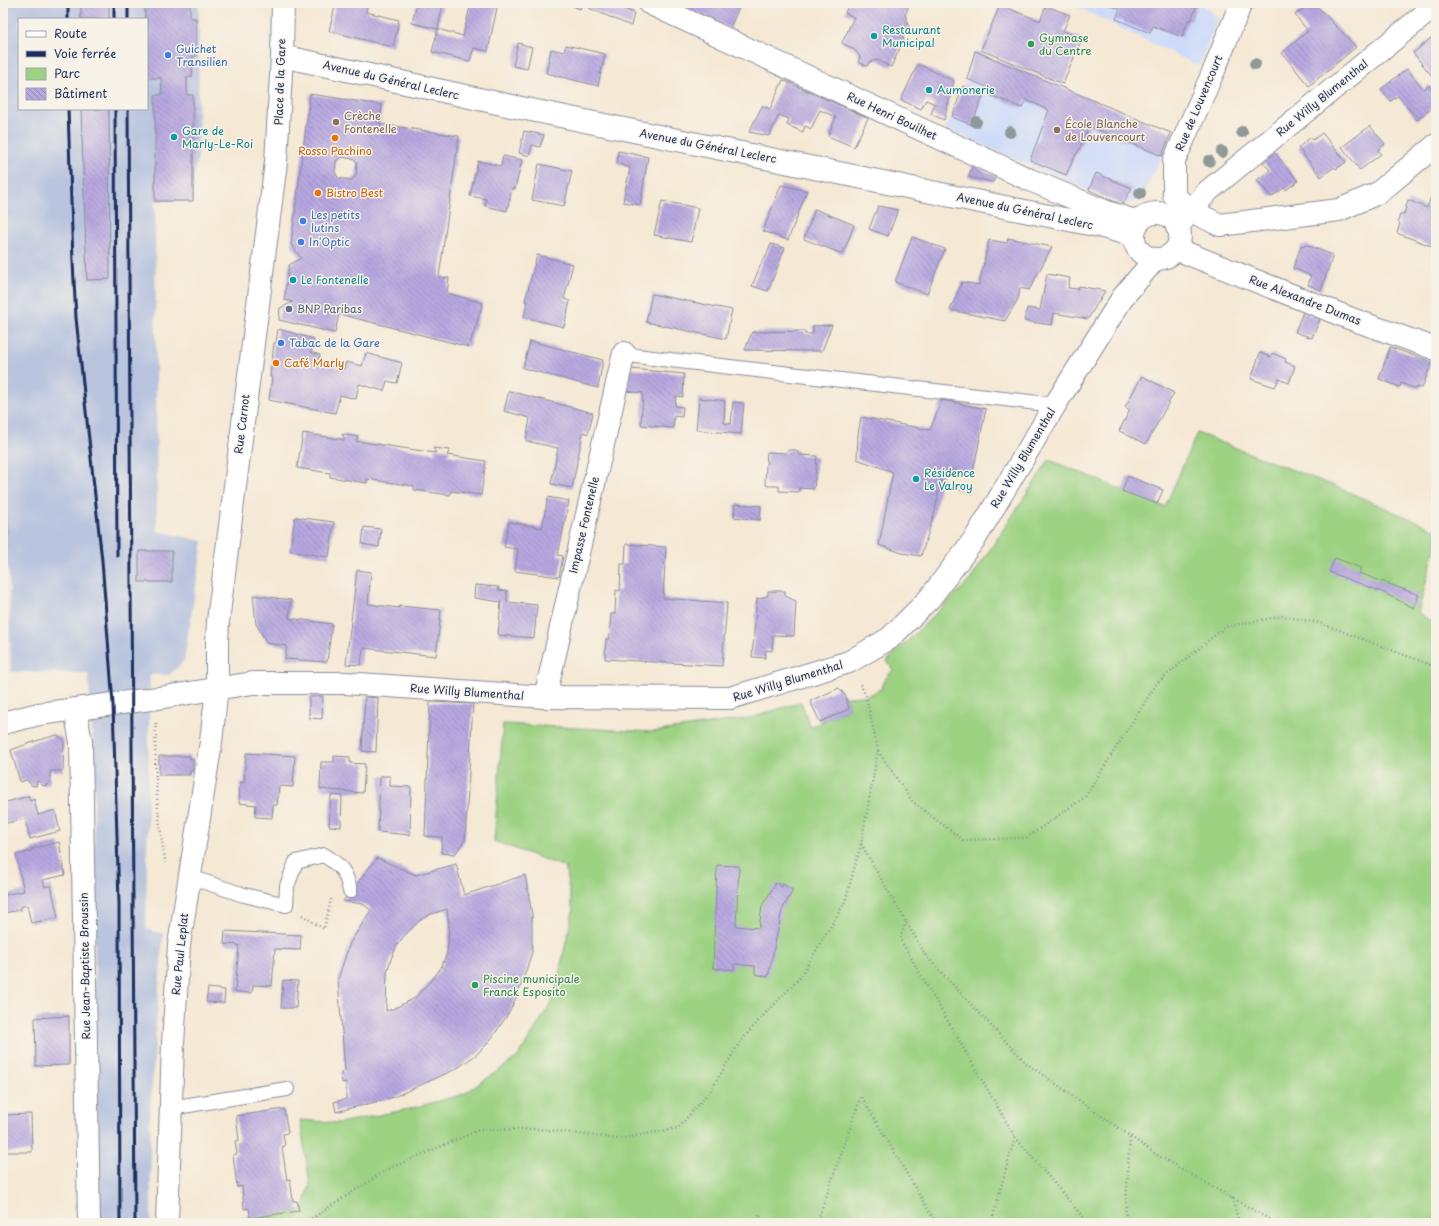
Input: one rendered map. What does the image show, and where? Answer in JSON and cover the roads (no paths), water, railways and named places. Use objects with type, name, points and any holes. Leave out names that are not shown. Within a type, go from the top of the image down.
[{"type":"street","name":"Place de la Gare","points":[[276,162],[282,56],[283,3]]},
{"type":"street","name":"Rue Henri Bouilhet","points":[[649,3],[1047,188],[1104,211],[1141,242]]},
{"type":"street","name":"Rue de Louvencourt","points":[[1183,214],[1174,195],[1174,161],[1215,68],[1241,3]]},
{"type":"street","name":"Rue Willy Blumenthal","points":[[3,724],[39,714],[158,698],[253,683],[345,683],[545,697],[730,698],[849,662],[890,638],[930,599],[976,537],[1055,405],[1123,297],[1141,242],[1144,217],[1152,214],[1159,214],[1167,216],[1173,221],[1183,214],[1208,191],[1436,5]]},
{"type":"street","name":"Avenue du Général Leclerc","points":[[282,56],[502,104],[1099,226],[1141,242]]},
{"type":"street","points":[[1176,249],[1180,238],[1183,214],[1220,225],[1339,210],[1378,193],[1436,145]]},
{"type":"street","name":"Rue Carnot","points":[[217,688],[218,621],[276,162]]},
{"type":"street","points":[[1039,214],[1047,188]]},
{"type":"street","name":"Rue Willy Blumenthal","points":[[1141,242],[1167,257],[1176,249]]},
{"type":"street","name":"Rue Alexandre Dumas","points":[[1176,249],[1349,318],[1436,349]]},
{"type":"street","name":"Impasse Fontenelle","points":[[545,697],[624,353]]},
{"type":"street","name":"Rue Paul Leplat","points":[[168,1223],[171,1108],[179,945],[211,742],[217,688]]},
{"type":"street","name":"Rue Jean-Baptiste Broussin","points":[[75,709],[81,742],[89,1223]]},
{"type":"lane","points":[[624,353],[644,357],[1055,405]]},
{"type":"lane","points":[[190,877],[244,895],[286,905],[287,886],[296,862],[324,855],[336,863],[347,876],[350,891]]},
{"type":"lane","points":[[171,1108],[287,1090]]},
{"type":"railway","points":[[68,3],[68,18]]},
{"type":"railway","points":[[114,3],[114,18]]},
{"type":"railway","points":[[128,3],[128,18]]},
{"type":"railway","points":[[68,110],[76,318],[102,561],[113,704],[119,903],[120,1223]]},
{"type":"railway","points":[[115,110],[117,556]]},
{"type":"railway","points":[[128,110],[135,1223]]},
{"type":"place","name":"Restaurant Municipal","points":[[874,36]]},
{"type":"place","name":"Gymnase du Centre","points":[[1031,44]]},
{"type":"place","name":"Guichet Transilien","points":[[168,55]]},
{"type":"place","name":"Aumonerie","points":[[929,90]]},
{"type":"place","name":"Crèche Fontenelle","points":[[336,122]]},
{"type":"place","name":"École Blanche de Louvencourt","points":[[1057,130]]},
{"type":"place","name":"Gare de Marly-Le-Roi","points":[[174,137]]},
{"type":"place","name":"Rosso Pachino","points":[[335,138]]},
{"type":"place","name":"Bistro Best","points":[[318,193]]},
{"type":"place","name":"Les petits lutins","points":[[303,221]]},
{"type":"place","name":"In'Optic","points":[[301,242]]},
{"type":"place","name":"Le Fontenelle","points":[[293,280]]},
{"type":"place","name":"BNP Paribas","points":[[289,309]]},
{"type":"place","name":"Tabac de la Gare","points":[[281,343]]},
{"type":"place","name":"Café Marly","points":[[276,363]]},
{"type":"place","name":"Résidence Le Valroy","points":[[916,479]]},
{"type":"place","name":"Piscine municipale Franck Esposito","points":[[475,985]]}]
